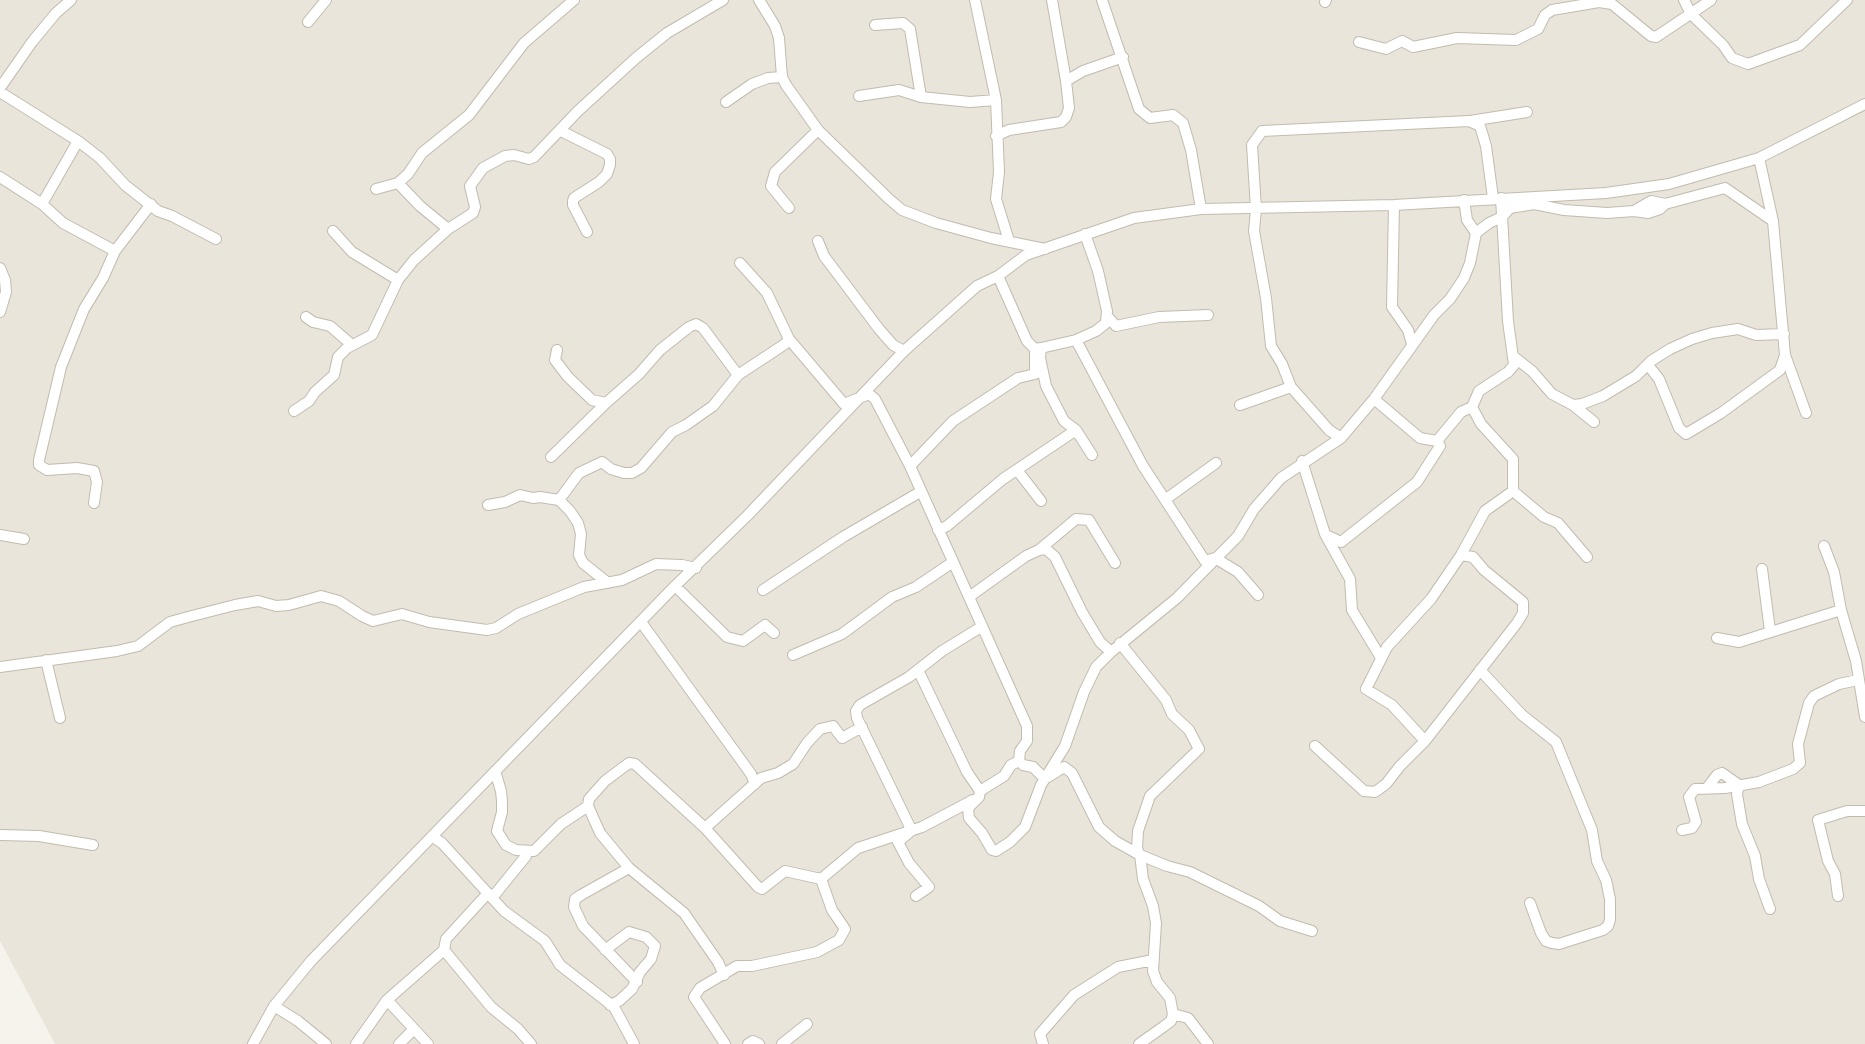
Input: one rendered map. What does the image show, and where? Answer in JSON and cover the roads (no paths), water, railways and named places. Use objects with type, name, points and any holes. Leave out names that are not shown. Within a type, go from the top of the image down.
[{"type":"street","points":[[0,88],[32,42],[56,13],[71,0]]},
{"type":"street","points":[[308,22],[326,0]]},
{"type":"street","points":[[376,189],[398,183],[408,174],[422,153],[469,115],[524,43],[574,0]]},
{"type":"street","points":[[294,411],[309,401],[315,392],[334,375],[338,357],[352,345],[372,334],[398,280],[414,260],[448,229],[475,210],[470,186],[483,168],[505,156],[514,155],[529,159],[534,157],[561,131],[578,111],[636,58],[667,33],[723,0]]},
{"type":"street","points":[[759,0],[775,26],[779,38],[782,78],[818,130],[902,210],[936,224],[1046,249]]},
{"type":"street","points":[[975,0],[996,100],[999,172],[996,199],[1009,241]]},
{"type":"street","points":[[996,136],[1009,130],[1061,122],[1069,108],[1052,0]]},
{"type":"street","points":[[1102,0],[1123,57],[1138,109],[1150,118],[1173,115],[1182,123],[1191,150],[1201,209]]},
{"type":"street","points":[[1684,0],[1691,14],[1723,45],[1732,58],[1748,64],[1800,45],[1847,0]]},
{"type":"street","points":[[1358,42],[1386,49],[1402,41],[1414,46],[1457,38],[1516,40],[1538,30],[1545,14],[1555,4],[1607,2],[1651,36],[1656,37],[1712,0]]},
{"type":"street","points":[[875,25],[902,23],[910,29],[920,97]]},
{"type":"street","points":[[1066,80],[1083,71],[1123,57]]},
{"type":"street","points":[[726,102],[752,84],[768,78],[782,78]]},
{"type":"street","points":[[859,96],[899,90],[920,97],[970,102],[996,100]]},
{"type":"street","points":[[0,92],[78,141],[100,158],[125,185],[158,211],[172,216],[216,239]]},
{"type":"street","points":[[253,1044],[274,1006],[311,960],[433,837],[675,586],[696,568],[904,351],[977,286],[998,276],[1026,255],[1134,218],[1201,209],[1394,205],[1497,198],[1536,200],[1669,184],[1759,158],[1865,104]]},
{"type":"street","points":[[1341,438],[1330,430],[1291,386],[1282,364],[1271,346],[1266,298],[1254,231],[1256,209],[1252,145],[1262,131],[1469,121],[1527,112]]},
{"type":"street","points":[[1438,441],[1461,412],[1472,407],[1479,391],[1508,372],[1514,365],[1508,321],[1502,217],[1480,126],[1469,121]]},
{"type":"street","points":[[998,124],[1009,130]]},
{"type":"street","points":[[789,208],[771,186],[775,172],[818,130]]},
{"type":"street","points":[[561,131],[602,152],[610,159],[606,174],[599,182],[574,198],[573,201],[573,205],[587,232]]},
{"type":"street","points":[[42,204],[78,141]]},
{"type":"street","points":[[1759,158],[1773,221],[1785,354],[1806,413]]},
{"type":"street","points":[[0,177],[42,204],[63,222],[115,251]]},
{"type":"street","points":[[398,183],[420,206],[448,229]]},
{"type":"street","points":[[979,794],[968,808],[967,813],[992,850],[1000,851],[1025,827],[1045,779],[1065,746],[1084,692],[1096,667],[1120,643],[1177,598],[1238,536],[1269,489],[1302,462],[1341,438],[1374,399],[1412,344],[1421,336],[1464,278],[1470,264],[1476,233],[1489,223],[1502,217],[1510,208],[1536,200],[1564,210],[1648,213],[1660,209],[1665,204],[1725,188],[1773,221]]},
{"type":"street","points":[[1464,200],[1467,220],[1476,233]]},
{"type":"street","points":[[94,503],[97,482],[94,471],[77,468],[47,470],[39,465],[39,460],[61,367],[84,309],[103,278],[115,251],[151,204]]},
{"type":"street","points":[[1394,205],[1392,307],[1408,330],[1412,344]]},
{"type":"street","points":[[333,231],[352,252],[398,280]]},
{"type":"street","points":[[1085,234],[1098,271],[1108,317],[1116,326]]},
{"type":"street","points":[[818,242],[824,256],[879,329],[893,345],[904,351]]},
{"type":"street","points":[[740,263],[767,292],[789,339],[844,404],[862,395],[869,394],[874,399],[910,466],[920,492],[1027,726],[1027,741],[1020,751],[1019,761]]},
{"type":"street","points":[[0,268],[5,280],[6,292],[0,312]]},
{"type":"street","points":[[998,276],[1019,326],[1027,340],[1038,348],[1046,386],[1064,421],[1076,430],[1092,455]]},
{"type":"street","points":[[1038,348],[1076,340],[1102,328],[1159,317],[1208,315]]},
{"type":"street","points":[[306,316],[313,322],[330,326],[352,345]]},
{"type":"street","points":[[1102,328],[1108,317]]},
{"type":"street","points":[[551,457],[606,403],[640,374],[660,350],[689,327],[696,324],[702,328],[738,375]]},
{"type":"street","points":[[1573,405],[1582,404],[1603,396],[1636,376],[1670,349],[1712,333],[1738,330],[1756,335],[1784,334]]},
{"type":"street","points":[[559,500],[579,473],[602,462],[611,469],[624,473],[632,473],[641,468],[672,432],[686,425],[713,406],[738,375],[789,339]]},
{"type":"street","points":[[1076,340],[1143,466],[1205,561],[1215,558],[1238,572],[1258,595]]},
{"type":"street","points":[[910,466],[953,421],[1018,378],[1035,374],[1038,348]]},
{"type":"street","points":[[557,350],[555,360],[568,378],[592,400],[606,403]]},
{"type":"street","points":[[1648,365],[1659,378],[1678,428],[1686,434],[1721,413],[1780,370],[1785,354]]},
{"type":"street","points":[[1514,357],[1532,371],[1552,394],[1573,405],[1594,422]]},
{"type":"street","points":[[1240,405],[1291,386]]},
{"type":"street","points":[[1374,399],[1420,438],[1427,441],[1438,441]]},
{"type":"street","points":[[1472,407],[1481,424],[1513,459],[1513,492]]},
{"type":"street","points":[[938,530],[948,526],[1016,470],[1076,430]]},
{"type":"street","points":[[1325,534],[1341,542],[1417,482],[1440,446],[1438,441]]},
{"type":"street","points":[[1302,462],[1325,534],[1350,579],[1352,610],[1381,658]]},
{"type":"street","points":[[1166,499],[1216,463]]},
{"type":"street","points":[[1016,470],[1041,501]]},
{"type":"street","points":[[763,590],[843,537],[920,492]]},
{"type":"street","points":[[1425,741],[1392,705],[1366,689],[1386,647],[1431,599],[1461,555],[1485,511],[1513,492]]},
{"type":"street","points":[[1513,492],[1544,518],[1558,523],[1587,557]]},
{"type":"street","points":[[488,505],[505,502],[520,495],[559,500],[578,523],[582,534],[579,555],[583,563],[608,583]]},
{"type":"street","points":[[969,597],[1026,556],[1038,550],[1076,519],[1089,520],[1115,563]]},
{"type":"street","points":[[0,535],[24,539]]},
{"type":"street","points":[[1824,546],[1834,572],[1841,610],[1856,661],[1865,718]]},
{"type":"street","points":[[1038,550],[1046,549],[1054,557],[1082,612],[1100,642],[1111,652]]},
{"type":"street","points":[[1315,746],[1364,792],[1375,792],[1386,784],[1400,766],[1425,741],[1517,623],[1523,613],[1523,602],[1484,570],[1473,557],[1461,555]]},
{"type":"street","points":[[792,655],[842,634],[892,597],[916,587],[953,562]]},
{"type":"street","points":[[0,667],[117,651],[138,646],[170,622],[235,605],[258,601],[276,606],[289,605],[303,603],[321,596],[339,600],[373,621],[402,614],[429,622],[487,630],[496,628],[518,614],[584,587],[622,580],[656,564],[682,565],[696,568]]},
{"type":"street","points":[[1762,569],[1770,631]]},
{"type":"street","points":[[675,586],[727,637],[743,641],[765,625],[774,633]]},
{"type":"street","points":[[1717,638],[1739,642],[1841,610]]},
{"type":"street","points":[[641,622],[751,774],[756,784]]},
{"type":"street","points":[[910,832],[856,711],[860,705],[918,670],[942,651],[981,627]]},
{"type":"street","points":[[1120,643],[1166,700],[1172,714],[1189,730],[1199,749],[1150,796],[1138,831],[1137,849],[1140,855],[1140,867],[1153,906],[1156,923],[1156,946],[1153,960],[1157,982],[1170,998],[1173,1014],[1170,1021],[1163,1028],[1139,1044]]},
{"type":"street","points":[[46,660],[60,718]]},
{"type":"street","points":[[918,670],[959,758],[979,794]]},
{"type":"street","points":[[1480,670],[1522,715],[1556,742],[1592,830],[1597,861],[1606,880],[1610,899],[1610,920],[1608,926],[1603,930],[1559,944],[1552,944],[1546,941],[1541,933],[1530,903]]},
{"type":"street","points":[[1682,830],[1692,828],[1696,822],[1690,794],[1695,789],[1725,788],[1768,778],[1793,769],[1800,763],[1798,744],[1808,703],[1814,696],[1838,684],[1858,680]]},
{"type":"street","points":[[705,828],[762,778],[778,773],[793,764],[820,728],[833,726],[842,738],[862,727]]},
{"type":"street","points":[[1019,761],[1023,765],[1033,768],[1045,779]]},
{"type":"street","points":[[821,879],[858,848],[910,832],[940,819],[1004,776],[1010,766],[1019,761]]},
{"type":"street","points":[[724,975],[718,962],[684,913],[629,868],[600,834],[588,806],[589,799],[605,781],[629,762],[635,764],[705,828],[758,888],[762,889],[785,871],[821,879]]},
{"type":"street","points":[[1045,779],[1064,767],[1072,773],[1099,827],[1115,840],[1140,855],[1167,866],[1190,872],[1259,906],[1280,921],[1312,931]]},
{"type":"street","points":[[495,772],[501,791],[502,812],[497,831],[499,838],[516,850],[534,851],[561,824],[588,806]]},
{"type":"street","points":[[1707,788],[1717,775],[1722,773],[1739,785]]},
{"type":"street","points":[[1739,785],[1737,794],[1742,824],[1755,856],[1759,879],[1770,909]]},
{"type":"street","points":[[1838,896],[1835,874],[1828,861],[1818,820],[1847,811],[1865,811]]},
{"type":"street","points":[[910,832],[898,842],[910,863],[929,888],[916,896]]},
{"type":"street","points":[[0,835],[39,836],[93,845]]},
{"type":"street","points":[[433,837],[442,843],[517,921],[545,941],[560,965],[610,1004],[634,1044]]},
{"type":"street","points":[[356,1044],[387,1000],[444,950],[446,939],[526,856],[526,852]]},
{"type":"street","points":[[629,868],[575,899],[574,908],[577,917],[605,950],[637,982]]},
{"type":"street","points":[[725,1044],[694,997],[700,988],[737,966],[752,966],[817,952],[839,940],[846,929],[832,910],[821,879]]},
{"type":"street","points":[[605,950],[628,932],[640,933],[653,942],[655,950],[640,972],[637,982],[625,996],[610,1004]]},
{"type":"street","points":[[444,950],[491,1008],[518,1028],[531,1044]]},
{"type":"street","points":[[1043,1044],[1040,1034],[1074,995],[1118,967],[1153,960]]},
{"type":"street","points":[[387,1000],[428,1044]]},
{"type":"street","points":[[274,1006],[298,1020],[326,1044]]},
{"type":"street","points":[[1173,1014],[1188,1018],[1208,1044]]},
{"type":"street","points":[[782,1044],[807,1024]]},
{"type":"street","points":[[399,1044],[414,1029]]},
{"type":"street","points":[[748,1044],[752,1041],[759,1044]]}]
